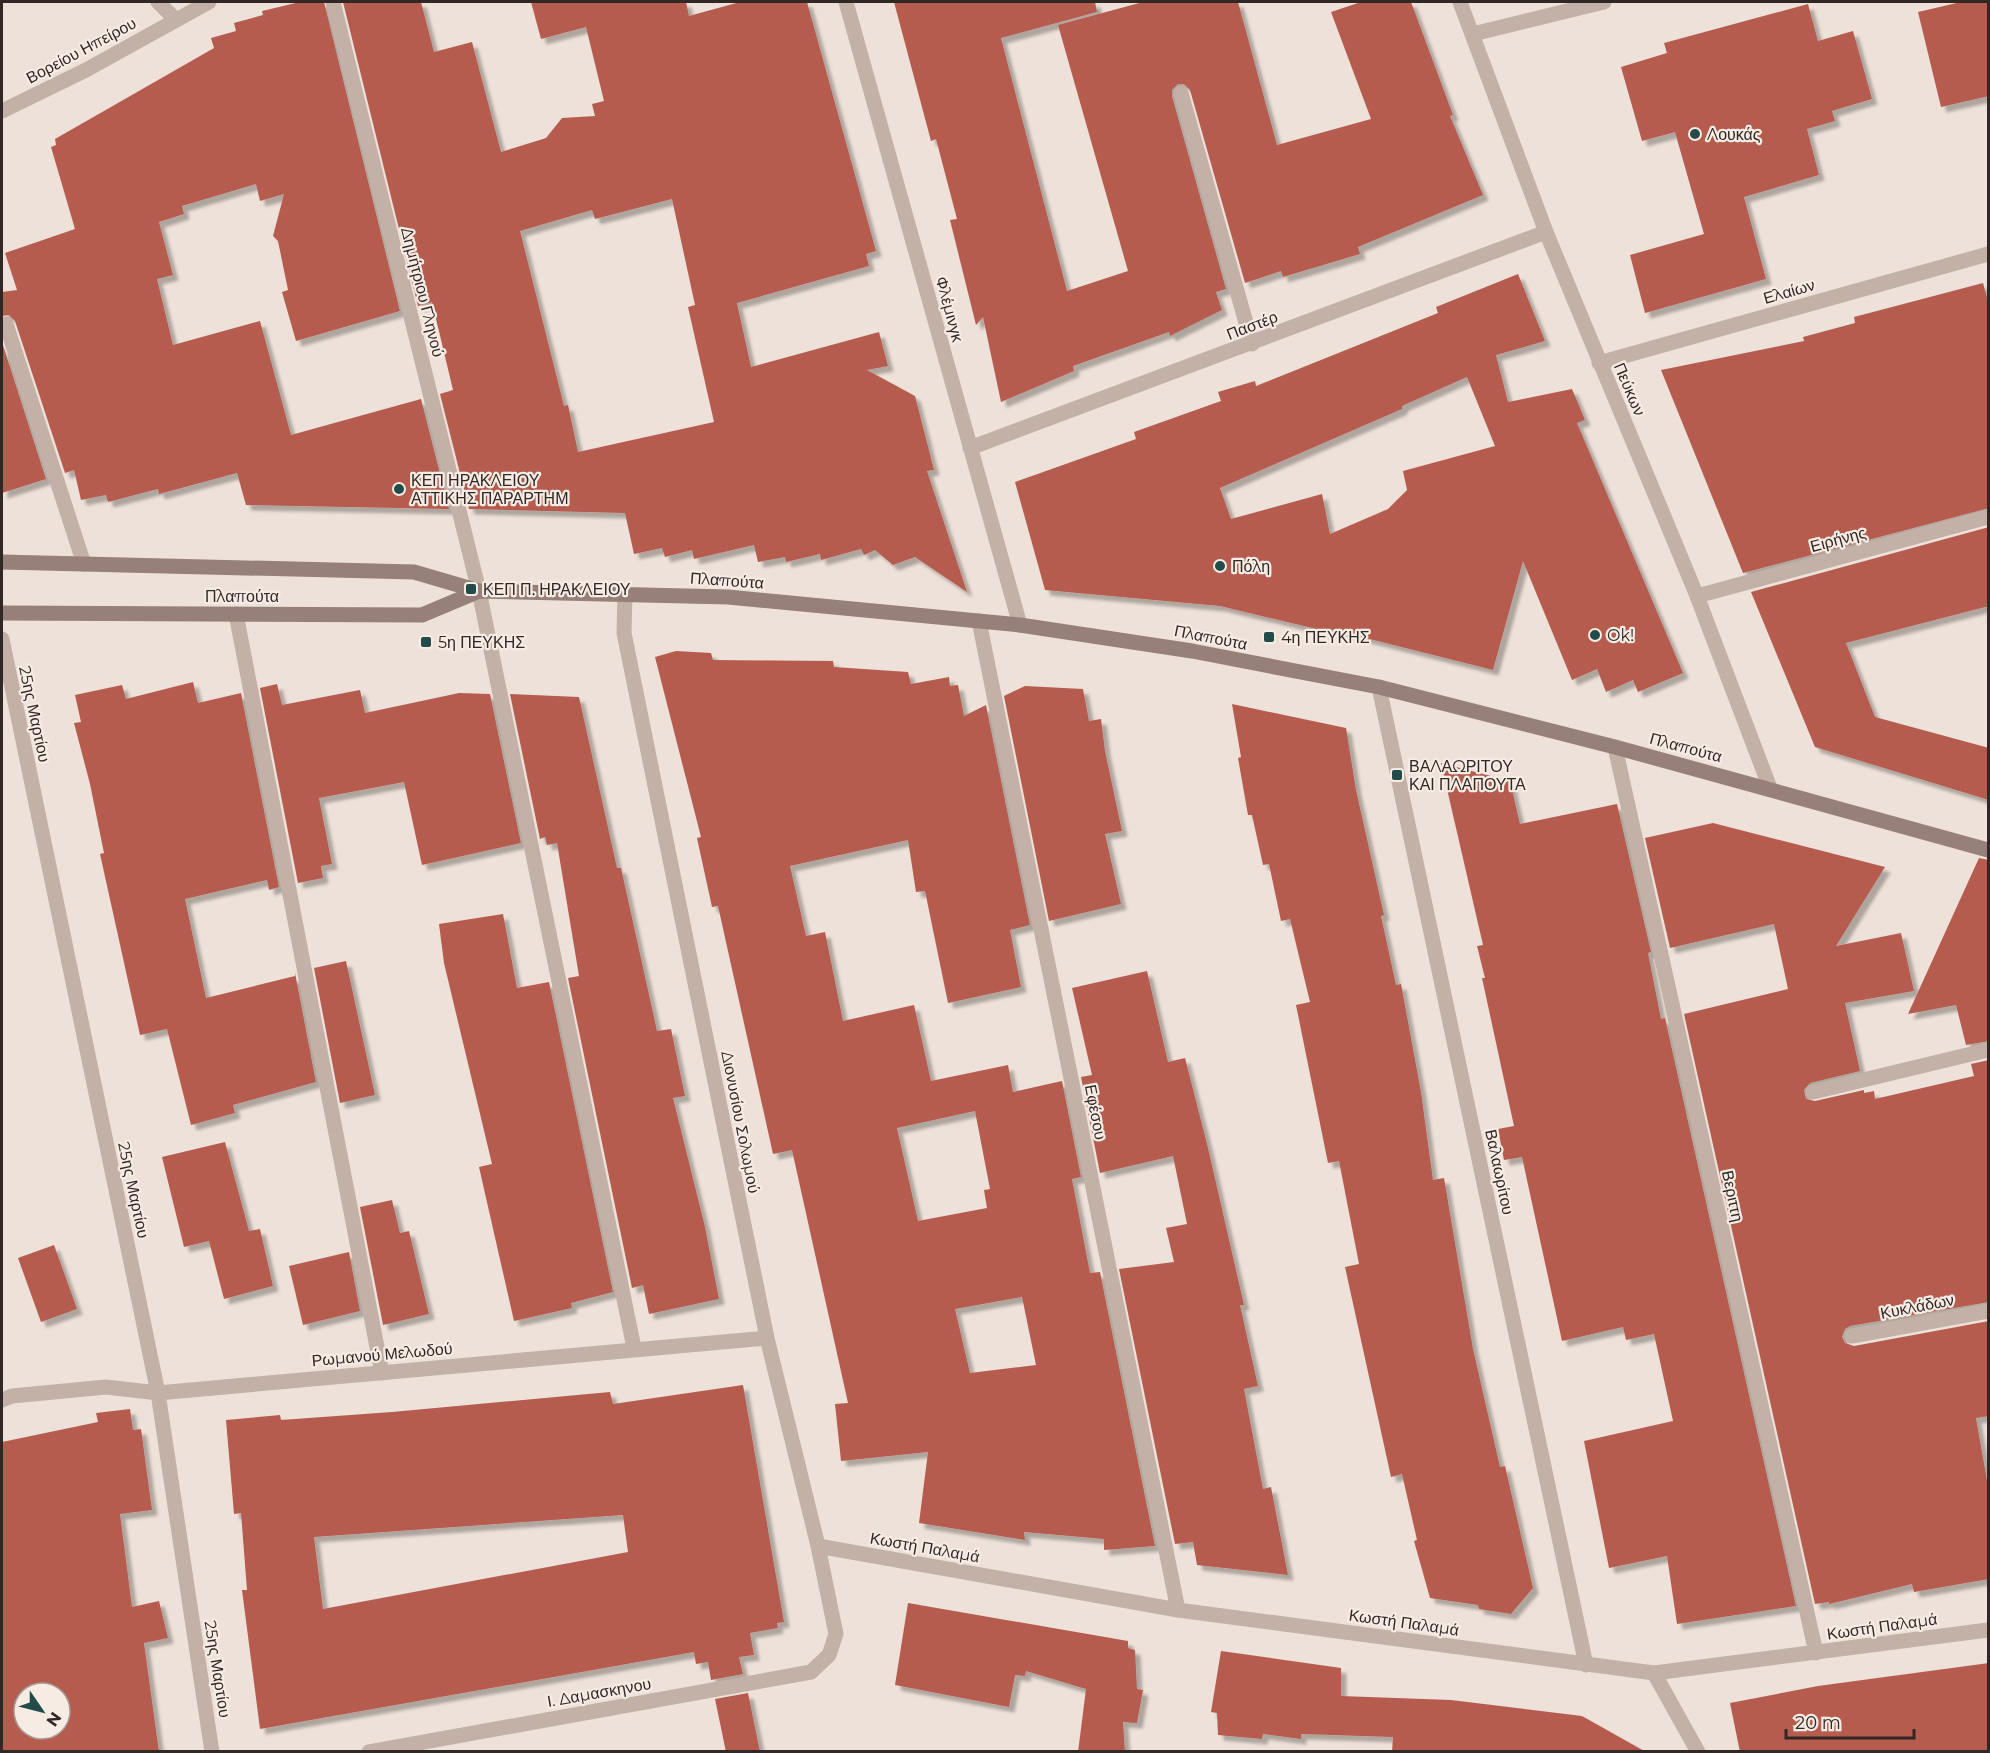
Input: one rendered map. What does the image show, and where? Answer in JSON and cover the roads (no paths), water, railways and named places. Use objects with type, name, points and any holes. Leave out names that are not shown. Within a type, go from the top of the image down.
[{"type":"main road","name":"Πλαπούτα","points":[[2,562],[414,572],[479,591],[728,597],[1020,625],[1192,651],[1379,687],[1615,747],[1989,850]]},
{"type":"main road","name":"Πλαπούτα","points":[[2,613],[422,615],[479,591]]},
{"type":"street","points":[[158,2],[175,19]]},
{"type":"street","name":"Βορείου Ηπείρου","points":[[2,111],[86,70],[208,2]]},
{"type":"street","name":"Δημήτριου Γληνού","points":[[333,2],[479,591],[634,1348]]},
{"type":"street","name":"Φλέμινγκ","points":[[846,2],[1020,625]]},
{"type":"street","name":"Πεύκων","points":[[1460,2],[1546,232],[1697,596],[1770,789]]},
{"type":"street","points":[[1473,34],[1604,2]]},
{"type":"street","points":[[1181,93],[1252,344]]},
{"type":"street","name":"Παστέρ","points":[[970,448],[1546,232]]},
{"type":"street","name":"Ελαίων","points":[[1599,363],[1989,254]]},
{"type":"street","points":[[6,324],[84,564]]},
{"type":"street","name":"Ειρήνης","points":[[1697,596],[1989,517]]},
{"type":"street","name":"Διονυσίου Σολωμού","points":[[625,593],[624,633],[767,1338],[818,1546],[836,1634],[829,1655]]},
{"type":"street","points":[[236,614],[382,1373]]},
{"type":"street","name":"Εφέσου","points":[[979,621],[1178,1610]]},
{"type":"street","name":"25ης Μαρτίου","points":[[2,639],[158,1393],[212,1752]]},
{"type":"street","name":"Βαλαωρίτου","points":[[1379,687],[1586,1665]]},
{"type":"street","name":"Βεριττη","points":[[1615,747],[1816,1653]]},
{"type":"street","points":[[1814,1092],[1989,1050]]},
{"type":"street","name":"Κυκλάδων","points":[[1852,1336],[1989,1311]]},
{"type":"street","name":"Ρωμανού Μελωδού","points":[[2,1400],[12,1396],[106,1387],[158,1393],[634,1348],[767,1338]]},
{"type":"street","name":"Κωστή Παλαμά","points":[[818,1546],[1178,1610],[1654,1673],[1989,1630]]},
{"type":"street","name":"Ι. Δαμασκηνου","points":[[369,1752],[811,1672],[829,1655]]},
{"type":"street","points":[[1654,1673],[1698,1752]]},
{"type":"place","name":"Λουκάς","points":[[1695,134]]},
{"type":"place","name":"ΚΕΠ ΗΡΑΚΛΕΙΟΥ ΑΤΤΙΚΗΣ ΠΑΡΑΡΤΗΜ","points":[[399,489]]},
{"type":"place","name":"Πόλη","points":[[1220,566]]},
{"type":"place","name":"ΚΕΠ Π. ΗΡΑΚΛΕΙΟΥ","points":[[471,589]]},
{"type":"place","name":"Ok!","points":[[1595,635]]},
{"type":"place","name":"4η ΠΕΥΚΗΣ","points":[[1269,637]]},
{"type":"place","name":"5η ΠΕΥΚΗΣ","points":[[426,642]]},
{"type":"place","name":"ΒΑΛΑΩΡΙΤΟΥ ΚΑΙ ΠΛΑΠΟΥΤΑ","points":[[1397,775]]}]
